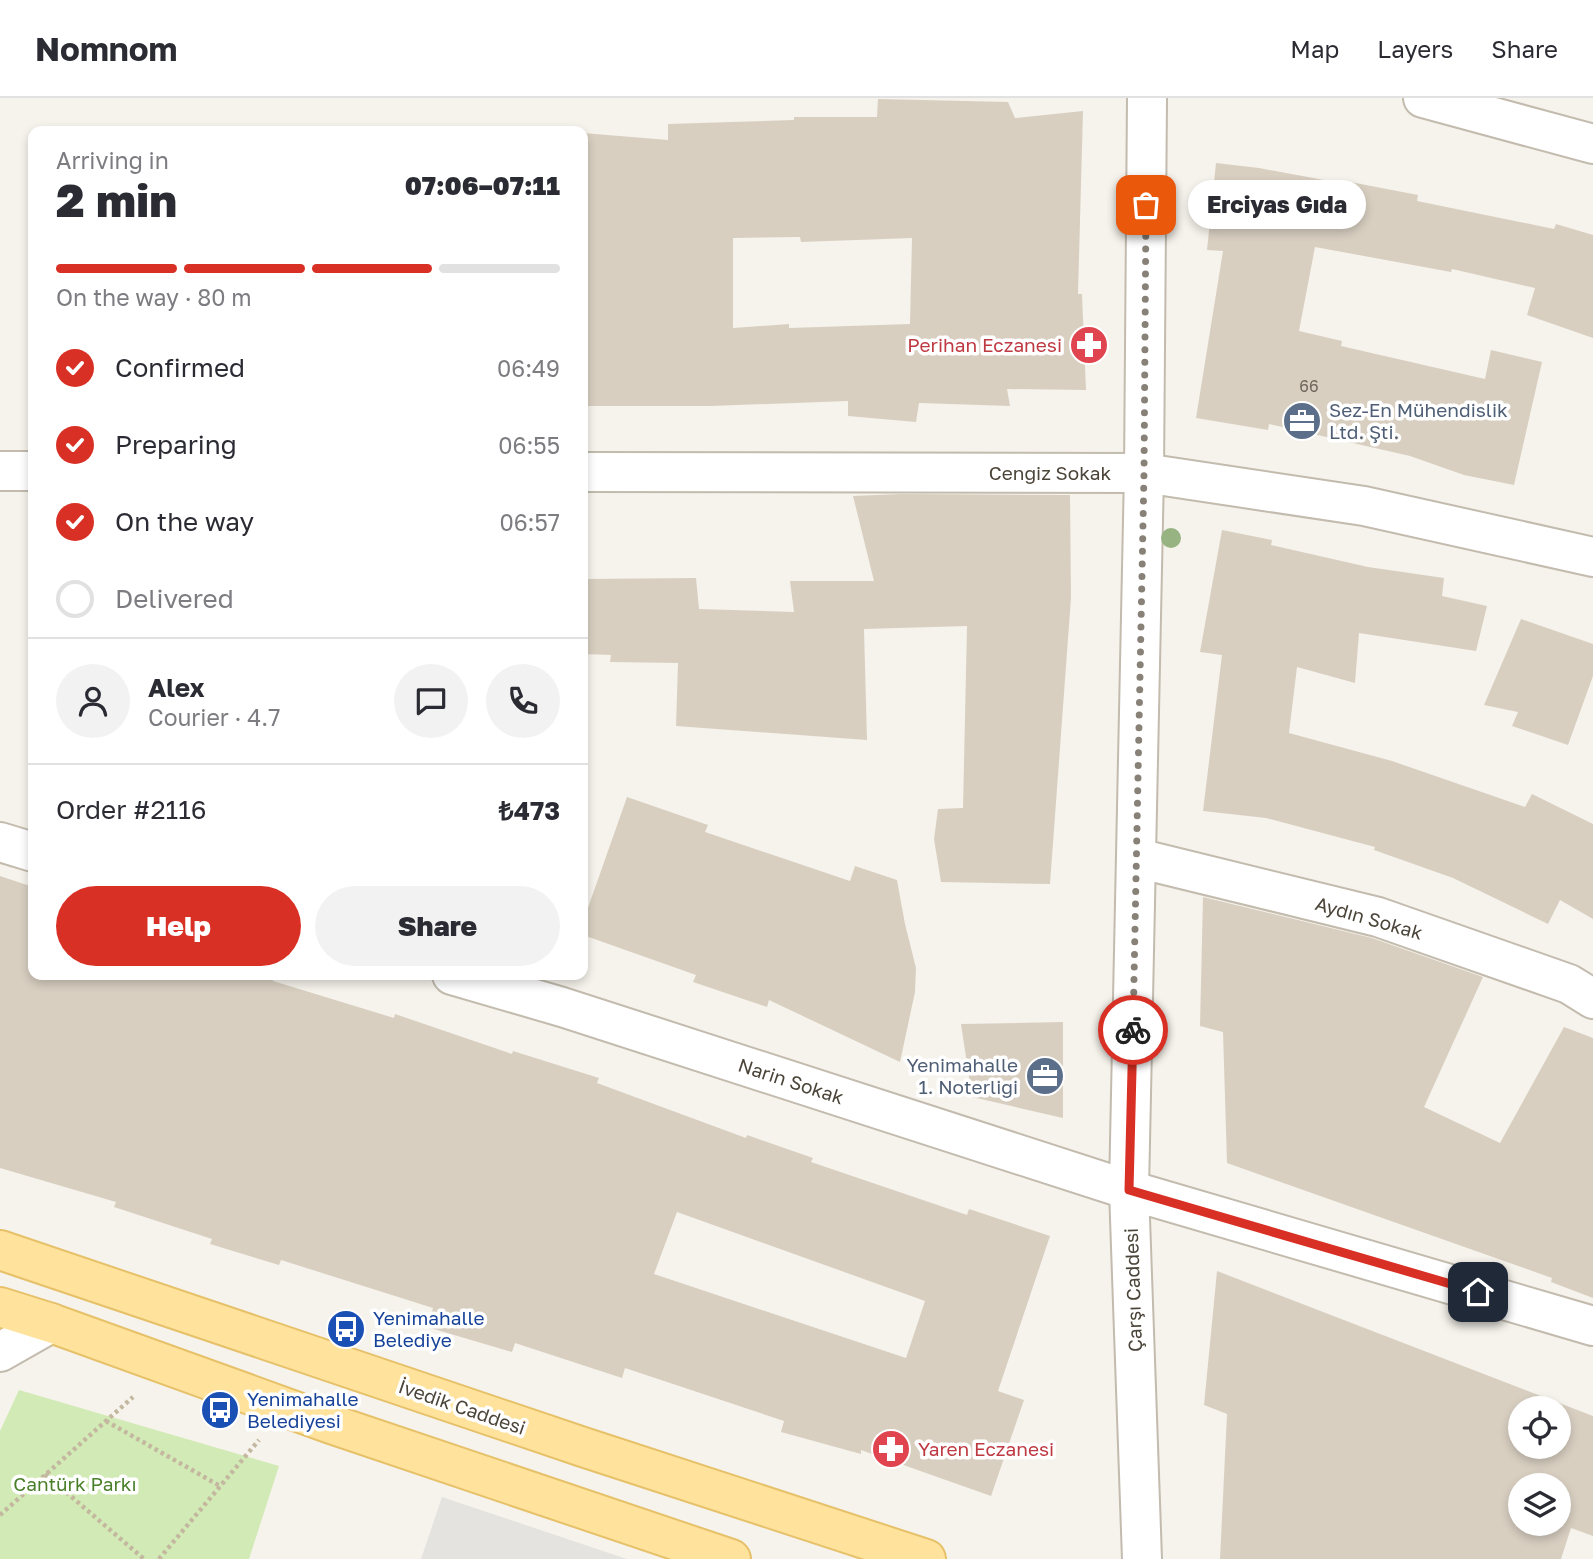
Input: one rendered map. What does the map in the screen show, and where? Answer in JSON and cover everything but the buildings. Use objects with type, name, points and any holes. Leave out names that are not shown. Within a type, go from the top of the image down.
[{"type":"main road","name":"İvedik Caddesi","points":[[0,1250],[583,1447],[926,1559]]},
{"type":"main road","points":[[0,1307],[286,1408],[731,1559]]},
{"type":"street","name":"Çarşı Caddesi","points":[[1142,1559],[1129,1190],[1144,473],[1147,98]]},
{"type":"street","points":[[1423,98],[1593,144]]},
{"type":"street","points":[[0,471],[28,471]]},
{"type":"street","name":"Cengiz Sokak","points":[[588,472],[1144,473],[1363,506],[1593,556]]},
{"type":"street","points":[[0,842],[28,850]]},
{"type":"street","name":"Aydın Sokak","points":[[1137,858],[1378,917],[1570,984],[1593,999]]},
{"type":"street","name":"Narin Sokak","points":[[469,980],[562,1007],[1129,1190],[1593,1326]]},
{"type":"street","points":[[0,1352],[51,1323]]},
{"type":"path","points":[[0,1515],[168,1365]]},
{"type":"path","points":[[159,1559],[286,1408]]},
{"type":"path","points":[[106,1420],[220,1486]]},
{"type":"path","points":[[46,1474],[144,1559]]},
{"type":"green space","name":"Cantürk Parkı","points":[[19,1390],[279,1466],[249,1559],[0,1559],[0,1431]]},
{"type":"shaded area","points":[[442,1497],[627,1559],[421,1559]]},
{"type":"way so far","points":[[1133,1030],[1144,473],[1146,205]]},
{"type":"place","name":"Erciyas Gıda","points":[[1146,205]]},
{"type":"place","name":"Perihan Eczanesi","points":[[1089,345]]},
{"type":"place","name":"Sez-En Mühendislik Ltd. Şti.","points":[[1302,421]]},
{"type":"place","name":"Yenimahalle 1. Noterliği","points":[[1045,1076]]},
{"type":"place","name":"Yenimahalle Belediye","points":[[346,1329]]},
{"type":"place","name":"Yenimahalle Belediyesi","points":[[220,1410]]},
{"type":"place","name":"Yaren Eczanesi","points":[[891,1449]]},
{"type":"route","points":[[1133,1030],[1129,1190],[1478,1292]]}]
